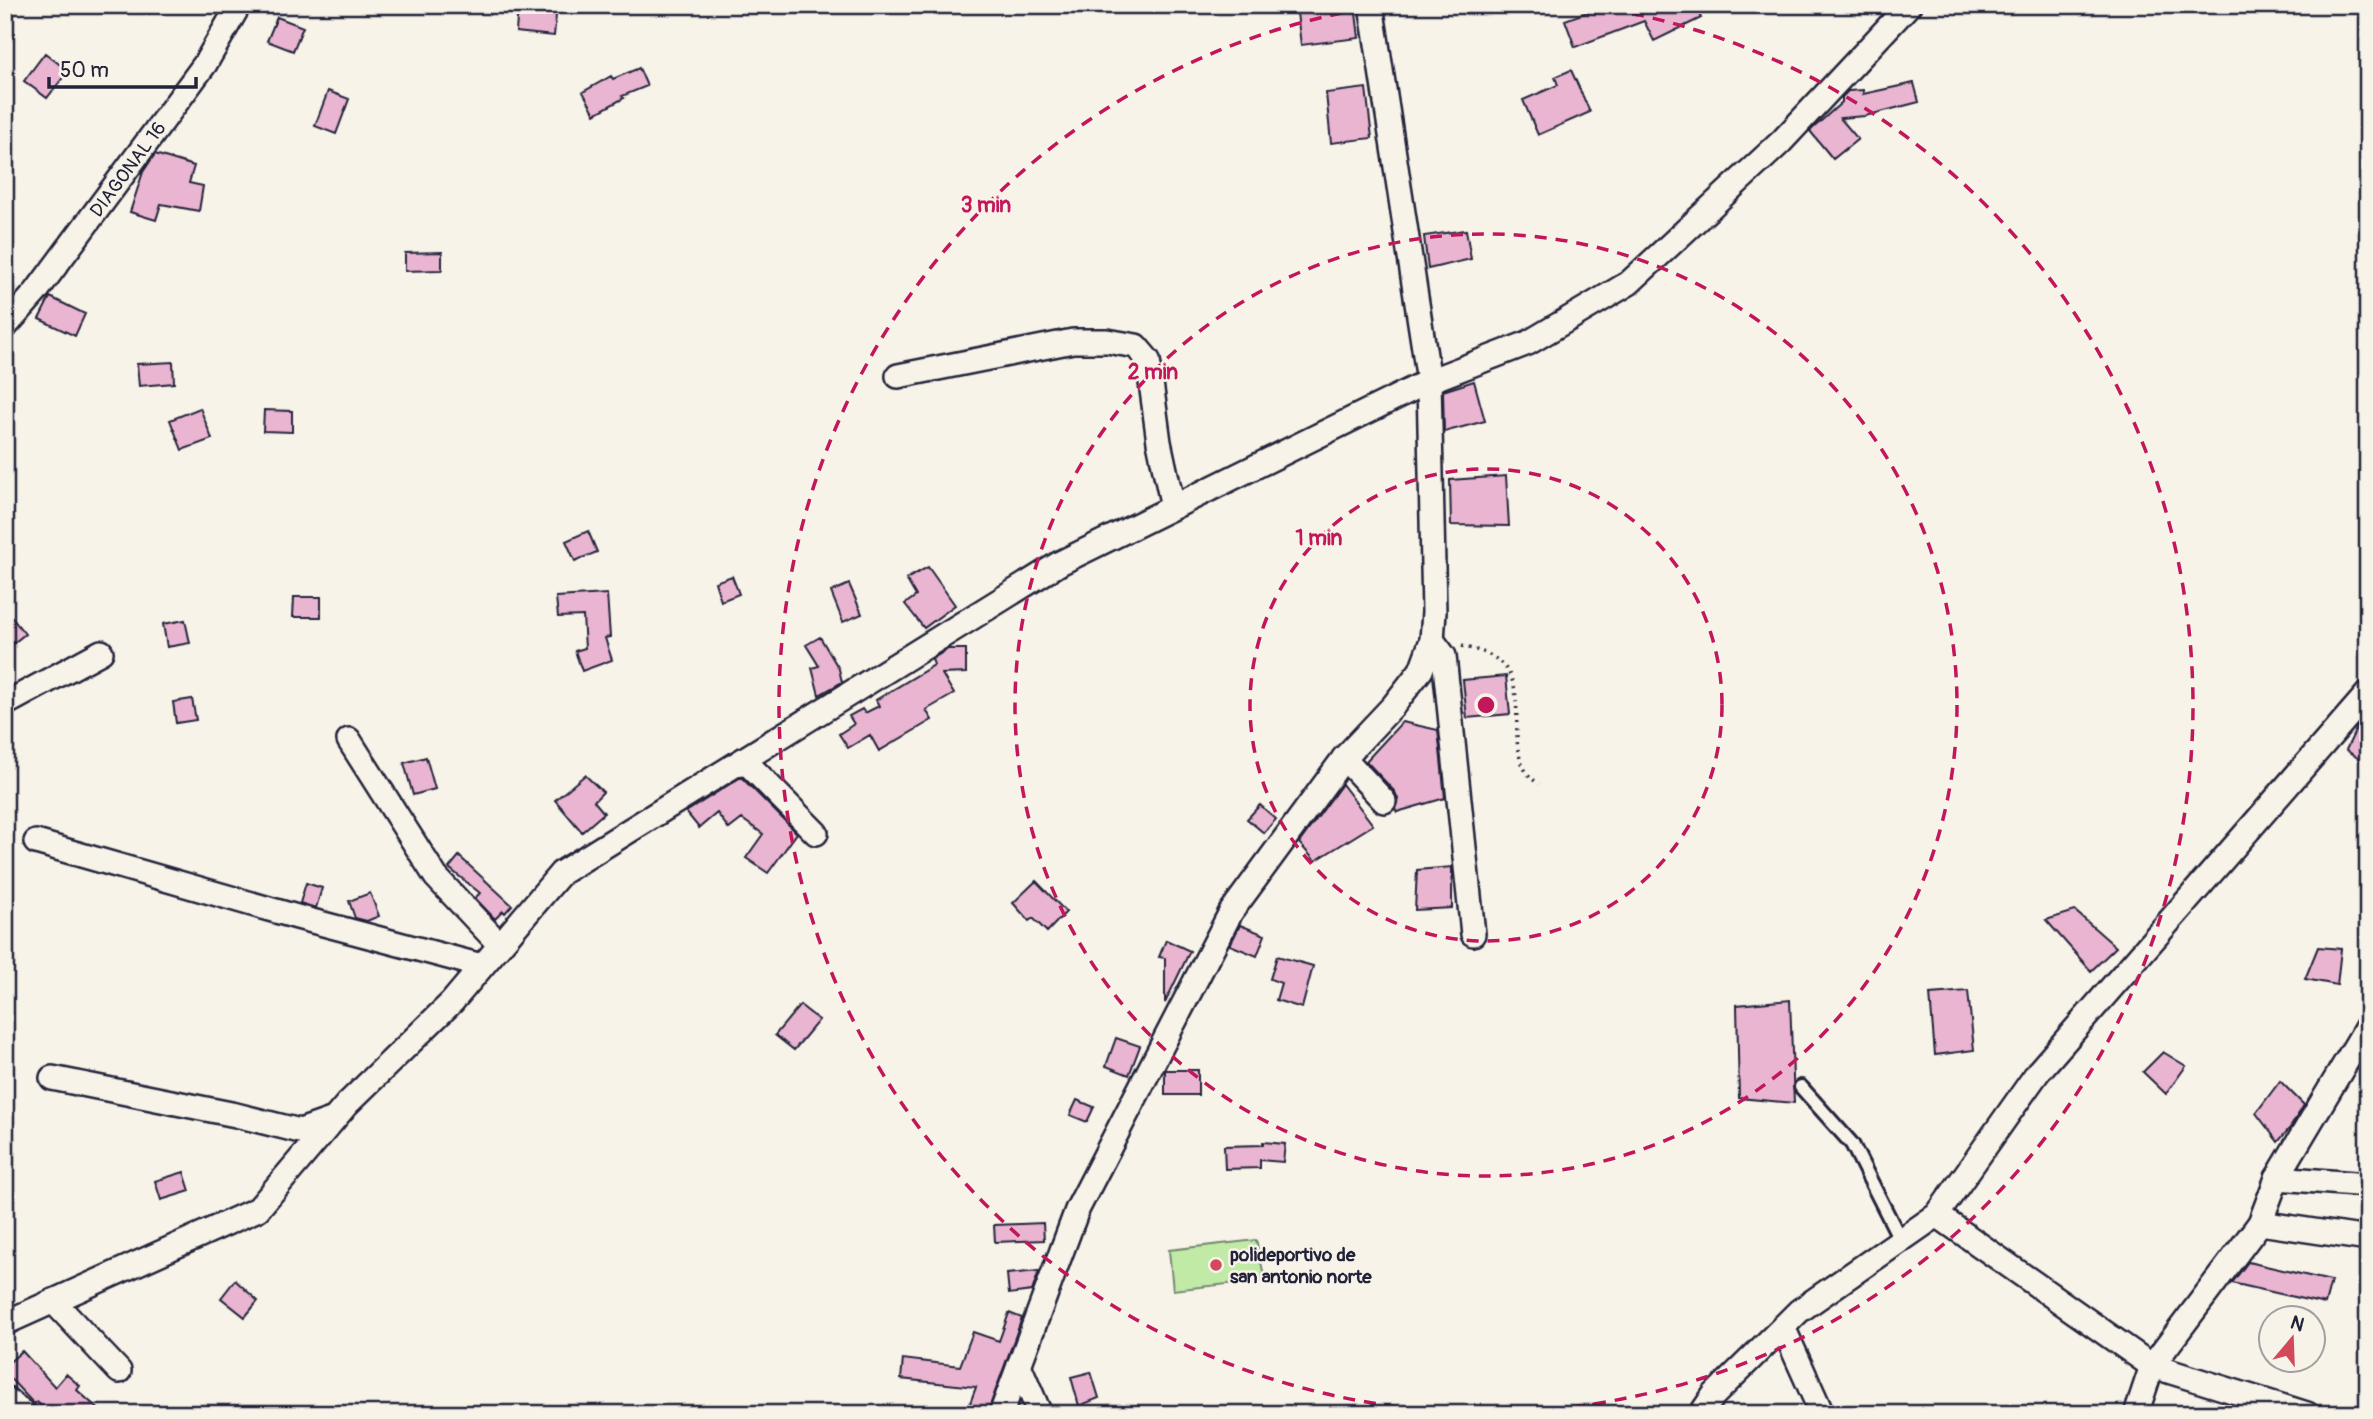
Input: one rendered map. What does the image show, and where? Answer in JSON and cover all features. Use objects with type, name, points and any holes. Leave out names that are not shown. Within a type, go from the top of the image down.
[{"type":"street","name":"DIAGONAL 16","points":[[5,327],[36,292],[205,64],[239,5]]},
{"type":"street","points":[[1001,1414],[1077,1210],[1231,912],[1344,758],[1393,706],[1421,670],[1433,640],[1429,381],[1371,5]]},
{"type":"street","points":[[5,1323],[258,1209],[347,1104],[452,1002],[561,873],[1060,563],[1429,381],[1528,343],[1629,283],[1781,142],[1909,5]]},
{"type":"street","points":[[898,376],[1073,341],[1107,341],[1136,346],[1148,360],[1173,507]]},
{"type":"street","points":[[1433,640],[1444,656],[1473,934]]},
{"type":"street","points":[[5,704],[101,652]]},
{"type":"street","points":[[1701,1414],[1714,1395],[1799,1311],[1937,1215],[2038,1072],[2368,693]]},
{"type":"street","points":[[349,740],[436,877],[500,945]]},
{"type":"street","points":[[1344,758],[1384,801]]},
{"type":"street","points":[[744,760],[816,833]]},
{"type":"street","points":[[36,842],[297,917],[482,966]]},
{"type":"street","points":[[2136,1414],[2152,1366],[2260,1223],[2277,1178],[2368,1025]]},
{"type":"street","points":[[51,1078],[223,1112],[300,1131],[334,1119]]},
{"type":"street","points":[[2277,1178],[2368,1185]]},
{"type":"street","points":[[1937,1215],[2152,1366],[2307,1414]]},
{"type":"street","points":[[2260,1223],[2368,1239]]},
{"type":"street","points":[[53,1301],[119,1371]]},
{"type":"street","points":[[1783,1327],[1822,1414]]},
{"type":"street","points":[[1019,1365],[1040,1414]]},
{"type":"street","points":[[5,1398],[24,1414]]},
{"type":"lane","points":[[1801,1087],[1852,1144],[1901,1241]]},
{"type":"path","points":[[1433,640],[1444,640],[1492,656],[1509,670],[1517,694],[1516,736],[1522,764],[1539,784]]},
{"type":"green space","name":"polideportivo de san antonio norte","points":[[1256,1240],[1265,1280],[1173,1290],[1169,1250]]},
{"type":"building","points":[[518,5],[557,5],[554,36],[516,32]]},
{"type":"building","points":[[1296,5],[1355,5],[1359,38],[1301,45]]},
{"type":"building","points":[[1606,5],[1694,5],[1701,18],[1654,41],[1644,21],[1575,47],[1565,20]]},
{"type":"building","points":[[277,17],[303,27],[293,51],[267,41]]},
{"type":"building","points":[[45,53],[68,71],[47,98],[24,81]]},
{"type":"building","points":[[639,68],[647,86],[622,96],[624,98],[595,114],[583,92],[611,76],[613,79]]},
{"type":"building","points":[[1571,70],[1590,112],[1538,135],[1523,100],[1558,85],[1555,77]]},
{"type":"building","points":[[1914,83],[1919,102],[1865,116],[1840,118],[1858,139],[1833,159],[1810,131],[1842,102],[1842,97],[1848,91],[1863,90],[1863,94]]},
{"type":"building","points":[[1366,88],[1372,138],[1331,143],[1326,93]]},
{"type":"building","points":[[328,91],[349,99],[336,134],[315,126]]},
{"type":"building","points":[[155,154],[194,166],[189,183],[203,186],[199,211],[161,204],[156,220],[130,212],[143,172]]},
{"type":"building","points":[[1466,230],[1471,259],[1428,269],[1424,236]]},
{"type":"building","points":[[442,252],[442,270],[405,271],[405,253]]},
{"type":"building","points":[[50,297],[85,314],[75,336],[39,319]]},
{"type":"building","points":[[173,362],[174,383],[139,386],[137,364]]},
{"type":"building","points":[[1474,381],[1485,421],[1444,432],[1443,391]]},
{"type":"building","points":[[200,408],[212,439],[182,450],[170,420]]},
{"type":"building","points":[[264,410],[292,411],[292,432],[263,431]]},
{"type":"building","points":[[1506,476],[1509,526],[1451,525],[1450,480]]},
{"type":"building","points":[[588,531],[597,552],[575,561],[566,541]]},
{"type":"building","points":[[928,567],[955,605],[924,628],[905,604],[916,596],[906,579]]},
{"type":"building","points":[[732,576],[739,594],[721,601],[715,582]]},
{"type":"building","points":[[849,584],[862,614],[843,622],[831,592]]},
{"type":"building","points":[[607,594],[610,637],[605,638],[612,660],[582,671],[575,651],[585,648],[583,616],[558,617],[556,597]]},
{"type":"building","points":[[294,597],[321,597],[321,617],[293,617]]},
{"type":"building","points":[[5,609],[25,634],[5,650]]},
{"type":"building","points":[[185,620],[190,643],[167,647],[163,624]]},
{"type":"building","points":[[820,637],[839,669],[842,682],[819,695],[812,668],[819,666],[806,645]]},
{"type":"building","points":[[948,649],[966,649],[966,673],[942,674],[954,694],[926,710],[932,720],[879,751],[870,735],[848,748],[839,734],[854,724],[849,716],[862,709],[865,713],[879,706],[876,700],[934,665],[932,659]]},
{"type":"building","points":[[1506,676],[1510,714],[1467,718],[1463,680]]},
{"type":"building","points":[[192,699],[196,720],[176,723],[173,702]]},
{"type":"building","points":[[2368,715],[2368,765],[2346,750],[2357,727]]},
{"type":"building","points":[[1402,722],[1438,730],[1445,798],[1397,812],[1395,809],[1398,799],[1395,792],[1366,761]]},
{"type":"building","points":[[426,757],[435,789],[413,795],[404,763]]},
{"type":"building","points":[[585,775],[603,792],[594,801],[604,813],[582,832],[555,800]]},
{"type":"building","points":[[741,777],[797,833],[768,873],[746,858],[763,834],[742,819],[729,829],[717,813],[699,828],[686,812]]},
{"type":"building","points":[[1342,784],[1373,825],[1315,861],[1299,843]]},
{"type":"building","points":[[1260,805],[1276,819],[1264,833],[1247,819]]},
{"type":"building","points":[[459,856],[512,905],[505,913],[503,911],[495,919],[475,898],[480,893],[449,868]]},
{"type":"building","points":[[1452,867],[1452,908],[1415,910],[1417,870]]},
{"type":"building","points":[[1036,881],[1066,912],[1047,932],[1033,918],[1029,921],[1013,903]]},
{"type":"building","points":[[306,883],[322,888],[316,908],[300,903]]},
{"type":"building","points":[[370,893],[379,916],[367,921],[355,918],[349,901]]},
{"type":"building","points":[[2075,911],[2116,947],[2091,971],[2046,920]]},
{"type":"building","points":[[1240,925],[1265,935],[1257,956],[1230,945]]},
{"type":"building","points":[[1166,940],[1190,951],[1165,1003],[1165,958],[1159,957]]},
{"type":"building","points":[[2318,947],[2341,949],[2337,985],[2305,979]]},
{"type":"building","points":[[1277,956],[1313,966],[1302,1008],[1276,1000],[1281,983],[1270,979]]},
{"type":"building","points":[[1968,991],[1974,1050],[1935,1055],[1930,994]]},
{"type":"building","points":[[1790,1000],[1794,1103],[1739,1098],[1737,1005]]},
{"type":"building","points":[[800,1005],[819,1020],[794,1050],[775,1035]]},
{"type":"building","points":[[1116,1038],[1140,1046],[1129,1075],[1106,1066]]},
{"type":"building","points":[[2163,1052],[2186,1066],[2166,1094],[2143,1072]]},
{"type":"building","points":[[1165,1070],[1198,1070],[1198,1095],[1165,1095]]},
{"type":"building","points":[[2280,1081],[2304,1105],[2278,1142],[2256,1113]]},
{"type":"building","points":[[1077,1100],[1094,1107],[1087,1122],[1070,1115]]},
{"type":"building","points":[[1263,1142],[1285,1144],[1283,1162],[1260,1160],[1260,1168],[1225,1169],[1224,1146],[1263,1145]]},
{"type":"building","points":[[184,1172],[190,1191],[161,1200],[155,1181]]},
{"type":"building","points":[[1043,1223],[1044,1240],[995,1242],[994,1225]]},
{"type":"building","points":[[2248,1262],[2331,1281],[2325,1304],[2232,1283]]},
{"type":"building","points":[[1039,1271],[1032,1291],[1009,1294],[1007,1274]]},
{"type":"building","points":[[235,1280],[258,1301],[245,1317],[221,1298]]},
{"type":"building","points":[[1009,1313],[1022,1318],[987,1414],[966,1414],[976,1387],[901,1379],[903,1359],[960,1366],[973,1332],[999,1341]]},
{"type":"building","points":[[22,1351],[55,1387],[66,1374],[80,1386],[77,1390],[104,1414],[50,1414],[37,1402],[34,1404],[5,1373],[5,1366]]},
{"type":"building","points":[[1091,1372],[1099,1398],[1079,1406],[1071,1377]]},
{"type":"place","name":"polideportivo de san antonio norte","points":[[1216,1265]]}]
